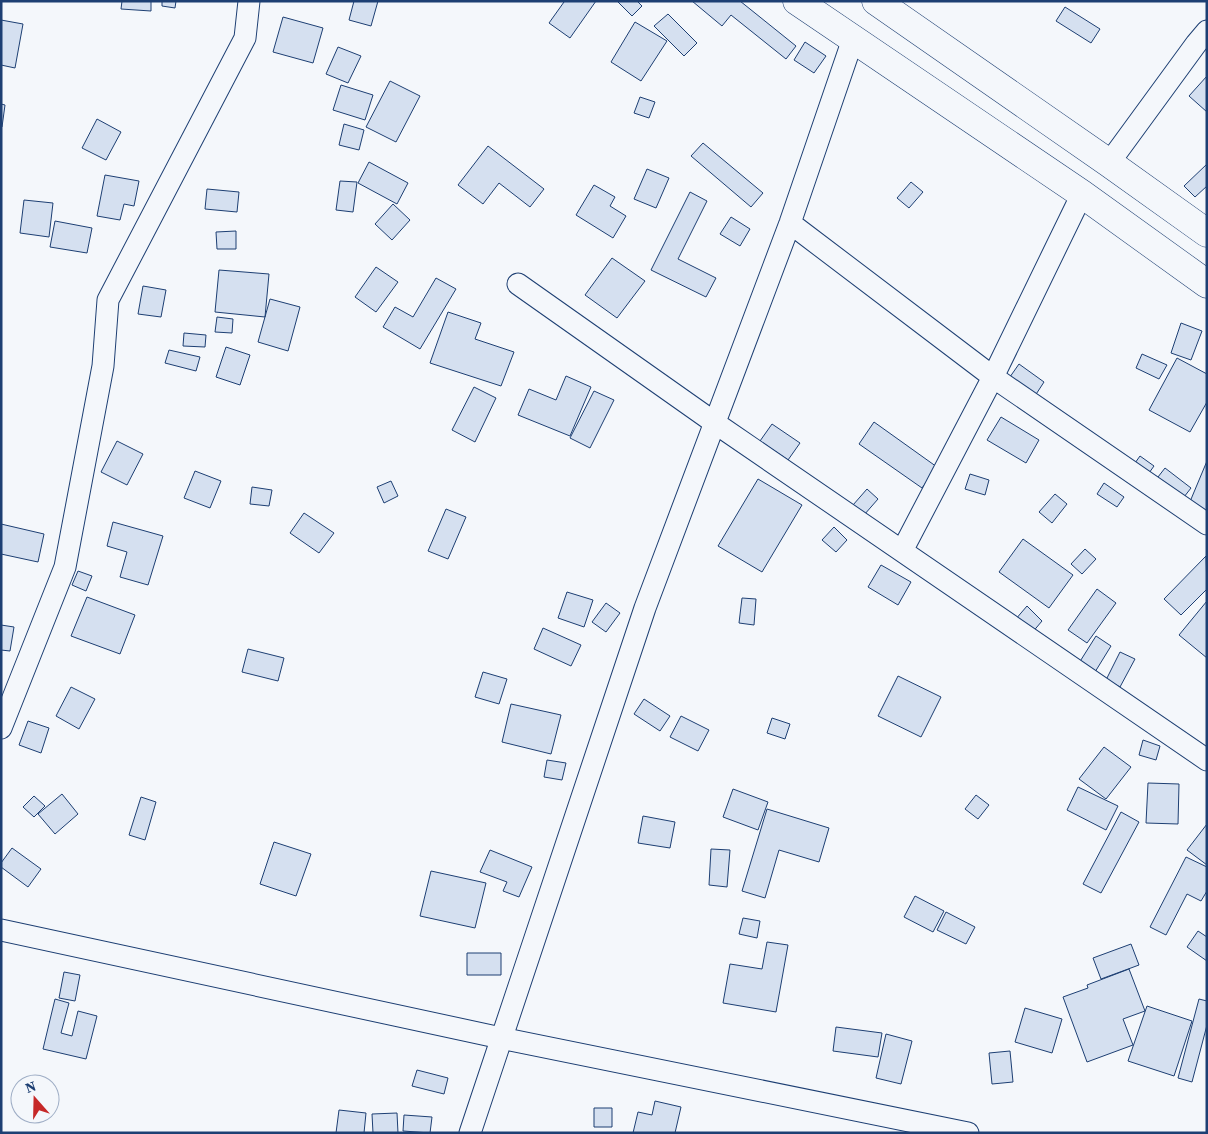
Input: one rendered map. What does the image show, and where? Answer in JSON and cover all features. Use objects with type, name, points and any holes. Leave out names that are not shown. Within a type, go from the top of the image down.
[{"type":"main road","points":[[797,1],[1082,194],[1207,284]]},
{"type":"main road","points":[[876,1],[1109,163],[1207,234]]},
{"type":"street","points":[[1,728],[65,567],[103,366],[108,300],[245,38],[249,1]]},
{"type":"street","points":[[1109,163],[1207,31]]},
{"type":"street","points":[[470,1133],[645,608],[790,224],[853,39]]},
{"type":"street","points":[[902,551],[993,377],[1082,194]]},
{"type":"street","points":[[790,224],[993,377],[1207,524]]},
{"type":"street","points":[[518,284],[715,423],[1207,760]]},
{"type":"street","points":[[1,930],[502,1038],[968,1133]]},
{"type":"building","points":[[122,1],[151,1],[151,11],[121,9]]},
{"type":"building","points":[[162,1],[176,1],[175,8],[162,6]]},
{"type":"building","points":[[354,1],[378,1],[371,26],[349,20]]},
{"type":"building","points":[[562,1],[596,1],[570,38],[549,23],[564,2]]},
{"type":"building","points":[[619,1],[637,1],[642,6],[632,16]]},
{"type":"building","points":[[692,1],[740,1],[796,46],[786,59],[731,15],[722,26]]},
{"type":"building","points":[[1065,7],[1100,29],[1091,43],[1056,21]]},
{"type":"building","points":[[668,14],[697,43],[684,56],[654,26]]},
{"type":"building","points":[[283,17],[323,28],[313,63],[273,52]]},
{"type":"building","points":[[1,20],[23,24],[15,68],[1,65]]},
{"type":"building","points":[[635,22],[667,41],[641,81],[611,62]]},
{"type":"building","points":[[805,42],[826,56],[814,73],[794,60]]},
{"type":"building","points":[[338,47],[361,56],[348,83],[326,74]]},
{"type":"building","points":[[1207,76],[1207,112],[1189,96]]},
{"type":"building","points":[[390,81],[420,96],[396,142],[366,127]]},
{"type":"building","points":[[341,85],[373,95],[365,120],[333,110]]},
{"type":"building","points":[[640,97],[655,102],[649,118],[634,113]]},
{"type":"building","points":[[1,104],[5,105],[2,127],[1,126]]},
{"type":"building","points":[[97,119],[121,132],[106,160],[82,148]]},
{"type":"building","points":[[344,124],[364,130],[359,150],[339,145]]},
{"type":"building","points":[[703,143],[763,193],[751,207],[691,156]]},
{"type":"building","points":[[488,146],[544,189],[530,207],[499,183],[483,204],[458,185]]},
{"type":"building","points":[[369,162],[408,183],[397,204],[358,183]]},
{"type":"building","points":[[1207,164],[1207,186],[1195,197],[1184,186]]},
{"type":"building","points":[[647,169],[669,178],[656,208],[634,199]]},
{"type":"building","points":[[105,175],[139,181],[134,206],[124,204],[120,220],[97,216]]},
{"type":"building","points":[[340,181],[357,182],[353,212],[336,210]]},
{"type":"building","points":[[911,182],[923,192],[909,208],[897,198]]},
{"type":"building","points":[[594,185],[615,197],[610,206],[626,216],[613,238],[576,215]]},
{"type":"building","points":[[207,189],[239,192],[237,212],[205,209]]},
{"type":"building","points":[[690,192],[707,201],[678,259],[716,278],[706,297],[651,270]]},
{"type":"building","points":[[24,200],[53,203],[49,237],[20,233]]},
{"type":"building","points":[[393,204],[410,220],[392,240],[375,224]]},
{"type":"building","points":[[731,217],[750,229],[740,246],[720,234]]},
{"type":"building","points":[[55,221],[92,228],[87,253],[50,247]]},
{"type":"building","points":[[236,231],[236,249],[217,249],[216,232]]},
{"type":"building","points":[[612,258],[645,281],[617,318],[585,295]]},
{"type":"building","points":[[376,267],[398,282],[376,312],[355,297]]},
{"type":"building","points":[[219,270],[269,274],[265,317],[215,312]]},
{"type":"building","points":[[436,278],[456,289],[420,349],[383,327],[395,307],[413,317]]},
{"type":"building","points":[[143,286],[166,290],[161,317],[138,314]]},
{"type":"building","points":[[270,299],[300,307],[288,351],[258,342]]},
{"type":"building","points":[[448,312],[481,323],[475,339],[514,352],[501,386],[430,363]]},
{"type":"building","points":[[217,317],[233,319],[232,333],[215,332]]},
{"type":"building","points":[[1181,323],[1202,331],[1191,360],[1171,353]]},
{"type":"building","points":[[184,333],[206,335],[205,347],[183,346]]},
{"type":"building","points":[[226,347],[250,355],[240,385],[216,377]]},
{"type":"building","points":[[169,350],[200,357],[196,371],[165,363]]},
{"type":"building","points":[[1142,354],[1167,365],[1159,379],[1136,368]]},
{"type":"building","points":[[1177,358],[1207,374],[1207,402],[1190,432],[1149,410]]},
{"type":"building","points":[[1019,364],[1044,382],[1031,402],[1005,384]]},
{"type":"building","points":[[566,376],[591,387],[570,436],[518,415],[529,389],[556,400]]},
{"type":"building","points":[[474,387],[496,398],[475,442],[452,430]]},
{"type":"building","points":[[594,391],[614,400],[590,448],[570,438]]},
{"type":"building","points":[[1001,417],[1039,440],[1026,463],[987,440]]},
{"type":"building","points":[[874,422],[937,467],[922,488],[859,444]]},
{"type":"building","points":[[772,424],[800,443],[788,460],[760,441]]},
{"type":"building","points":[[117,441],[143,454],[127,485],[101,472]]},
{"type":"building","points":[[1140,456],[1154,466],[1144,480],[1130,470]]},
{"type":"building","points":[[1207,461],[1207,525],[1184,516]]},
{"type":"building","points":[[1165,468],[1191,488],[1177,506],[1151,486]]},
{"type":"building","points":[[195,471],[221,481],[210,508],[184,498]]},
{"type":"building","points":[[970,474],[989,480],[985,495],[965,489]]},
{"type":"building","points":[[758,479],[802,505],[762,572],[718,546]]},
{"type":"building","points":[[391,481],[398,496],[384,503],[377,487]]},
{"type":"building","points":[[1104,483],[1124,497],[1117,507],[1097,494]]},
{"type":"building","points":[[252,487],[272,490],[269,506],[250,504]]},
{"type":"building","points":[[867,489],[878,499],[864,515],[853,505]]},
{"type":"building","points":[[1055,494],[1067,504],[1052,523],[1039,512]]},
{"type":"building","points":[[446,509],[466,517],[448,559],[428,551]]},
{"type":"building","points":[[304,513],[334,533],[319,553],[290,533]]},
{"type":"building","points":[[113,522],[163,536],[148,585],[120,577],[127,552],[107,546]]},
{"type":"building","points":[[1,524],[44,534],[38,562],[1,554]]},
{"type":"building","points":[[834,527],[847,540],[836,552],[822,540]]},
{"type":"building","points":[[1023,539],[1073,575],[1049,608],[999,572]]},
{"type":"building","points":[[1085,549],[1096,559],[1082,574],[1071,564]]},
{"type":"building","points":[[1206,556],[1207,589],[1181,615],[1164,599]]},
{"type":"building","points":[[881,565],[911,582],[898,605],[868,587]]},
{"type":"building","points":[[78,571],[92,576],[86,591],[72,585]]},
{"type":"building","points":[[1097,589],[1116,603],[1087,643],[1068,630]]},
{"type":"building","points":[[567,592],[593,600],[584,627],[558,618]]},
{"type":"building","points":[[87,597],[135,615],[120,654],[71,636]]},
{"type":"building","points":[[742,598],[756,599],[754,625],[739,623]]},
{"type":"building","points":[[1207,601],[1207,658],[1179,635]]},
{"type":"building","points":[[606,603],[620,613],[606,632],[592,622]]},
{"type":"building","points":[[1027,606],[1042,621],[1031,634],[1015,620]]},
{"type":"building","points":[[1,625],[14,627],[10,651],[1,650]]},
{"type":"building","points":[[543,628],[581,645],[571,666],[534,649]]},
{"type":"building","points":[[1096,636],[1111,646],[1095,672],[1079,663]]},
{"type":"building","points":[[248,649],[284,658],[278,681],[242,672]]},
{"type":"building","points":[[1120,652],[1135,659],[1120,687],[1106,680]]},
{"type":"building","points":[[483,672],[507,679],[499,704],[475,697]]},
{"type":"building","points":[[898,676],[941,697],[921,737],[878,716]]},
{"type":"building","points":[[71,687],[95,699],[79,729],[56,716]]},
{"type":"building","points":[[644,699],[670,716],[660,731],[634,714]]},
{"type":"building","points":[[511,704],[561,715],[551,754],[502,742]]},
{"type":"building","points":[[681,716],[709,730],[698,751],[670,737]]},
{"type":"building","points":[[772,718],[790,724],[785,739],[767,733]]},
{"type":"building","points":[[28,721],[49,728],[41,753],[19,745]]},
{"type":"building","points":[[1143,740],[1160,746],[1156,760],[1139,755]]},
{"type":"building","points":[[1104,747],[1131,767],[1106,799],[1079,779]]},
{"type":"building","points":[[547,760],[566,763],[562,780],[544,777]]},
{"type":"building","points":[[1148,783],[1179,784],[1178,824],[1146,823]]},
{"type":"building","points":[[1078,787],[1118,806],[1106,830],[1067,810]]},
{"type":"building","points":[[733,789],[768,802],[758,830],[723,817]]},
{"type":"building","points":[[62,794],[78,814],[55,834],[38,814]]},
{"type":"building","points":[[976,795],[989,805],[978,819],[965,809]]},
{"type":"building","points":[[34,796],[45,806],[34,817],[23,807]]},
{"type":"building","points":[[141,797],[156,802],[145,840],[129,835]]},
{"type":"building","points":[[767,809],[829,828],[819,862],[779,850],[765,898],[742,891]]},
{"type":"building","points":[[1121,812],[1139,822],[1101,893],[1083,884]]},
{"type":"building","points":[[643,816],[675,822],[670,848],[638,843]]},
{"type":"building","points":[[1207,824],[1207,865],[1187,850]]},
{"type":"building","points":[[274,842],[311,854],[296,896],[260,884]]},
{"type":"building","points":[[12,848],[41,869],[28,887],[1,867],[1,863]]},
{"type":"building","points":[[711,849],[730,850],[727,887],[709,885]]},
{"type":"building","points":[[490,850],[532,867],[519,897],[503,891],[507,882],[480,872]]},
{"type":"building","points":[[1186,857],[1207,867],[1207,891],[1201,901],[1187,894],[1166,935],[1150,927]]},
{"type":"building","points":[[431,871],[486,883],[475,928],[420,916]]},
{"type":"building","points":[[915,896],[944,911],[933,932],[904,917]]},
{"type":"building","points":[[946,912],[975,927],[966,944],[937,930]]},
{"type":"building","points":[[743,918],[760,921],[757,938],[739,934]]},
{"type":"building","points":[[1198,931],[1207,937],[1207,961],[1187,947]]},
{"type":"building","points":[[767,942],[788,945],[776,1012],[723,1003],[730,964],[762,969]]},
{"type":"building","points":[[1131,944],[1139,965],[1101,979],[1093,958]]},
{"type":"building","points":[[467,953],[501,953],[501,975],[467,975]]},
{"type":"building","points":[[1129,969],[1145,1011],[1123,1019],[1133,1045],[1087,1062],[1063,997],[1088,988],[1087,985]]},
{"type":"building","points":[[64,972],[80,975],[75,1001],[59,998]]},
{"type":"building","points":[[55,999],[69,1003],[61,1033],[72,1036],[78,1011],[97,1016],[86,1059],[43,1049]]},
{"type":"building","points":[[1199,999],[1207,1001],[1207,1025],[1192,1082],[1178,1078]]},
{"type":"building","points":[[1147,1006],[1192,1021],[1174,1076],[1128,1061]]},
{"type":"building","points":[[1025,1008],[1062,1019],[1052,1053],[1015,1042]]},
{"type":"building","points":[[836,1027],[882,1033],[878,1057],[833,1051]]},
{"type":"building","points":[[886,1034],[912,1041],[901,1084],[876,1078]]},
{"type":"building","points":[[1010,1051],[1013,1082],[992,1084],[989,1053]]},
{"type":"building","points":[[417,1070],[448,1078],[444,1094],[412,1086]]},
{"type":"building","points":[[655,1101],[681,1107],[675,1133],[633,1133],[638,1112],[652,1115]]},
{"type":"building","points":[[594,1108],[612,1108],[612,1127],[594,1127]]},
{"type":"building","points":[[339,1110],[366,1113],[364,1133],[336,1133]]},
{"type":"building","points":[[397,1113],[398,1133],[373,1133],[372,1114]]},
{"type":"building","points":[[404,1115],[432,1117],[430,1133],[403,1131]]}]
